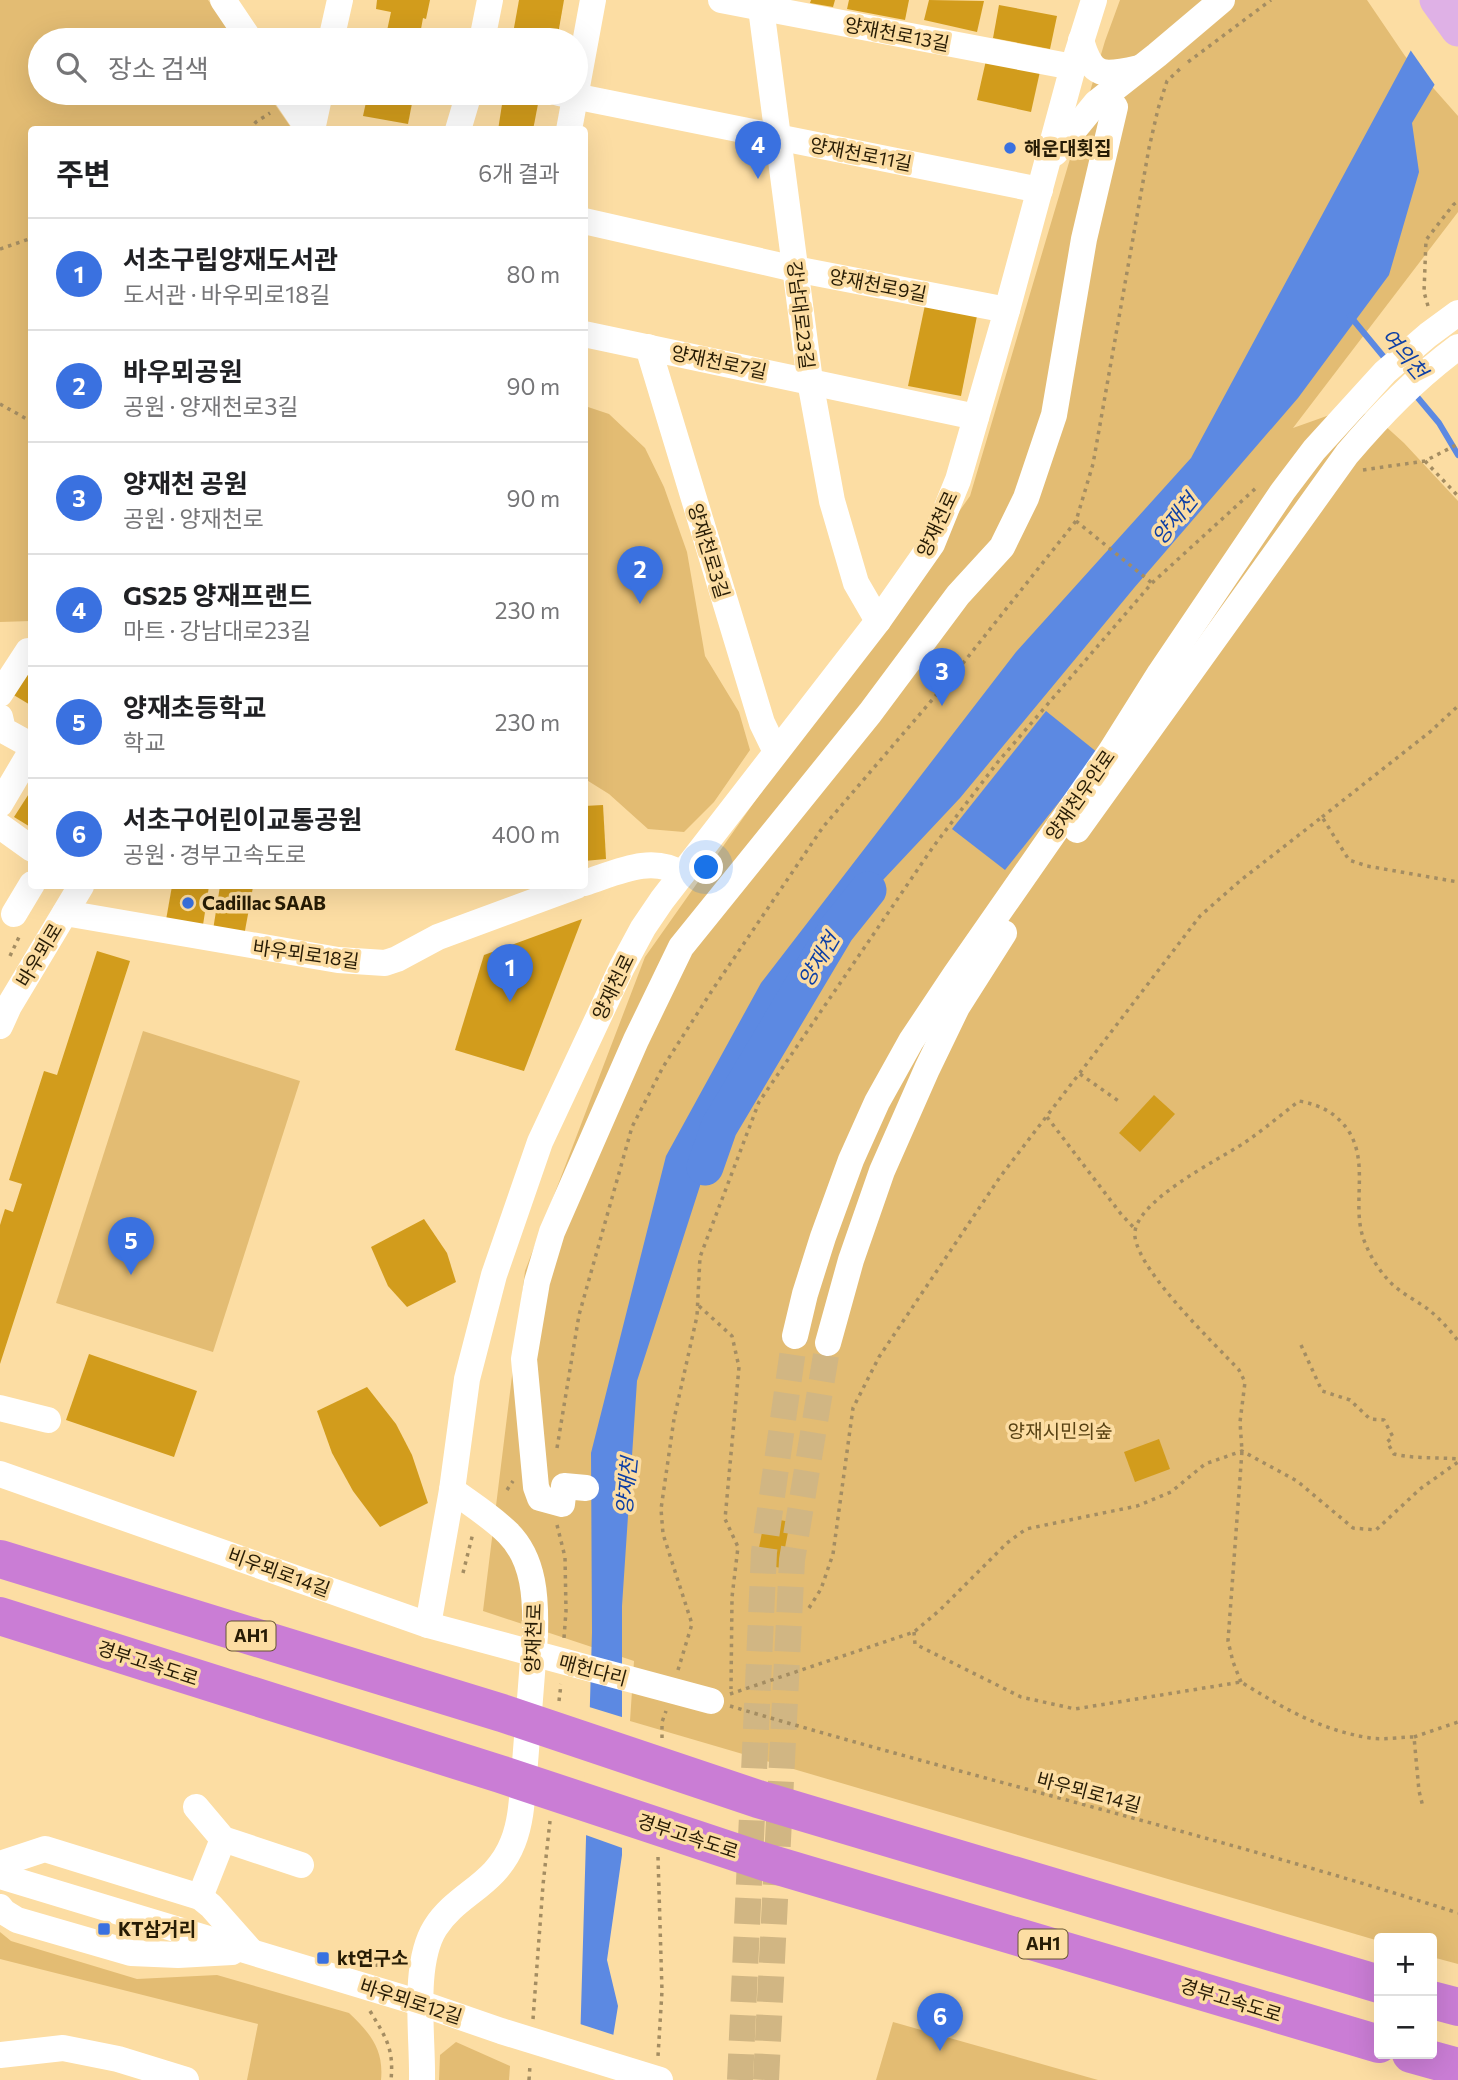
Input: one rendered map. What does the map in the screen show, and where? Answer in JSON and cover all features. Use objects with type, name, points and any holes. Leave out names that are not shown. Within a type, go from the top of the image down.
[{"type":"highway","name":"AH1","points":[[0,1559],[502,1713],[758,1799],[1374,1983]]},
{"type":"highway","name":"경부고속도로","points":[[0,1616],[500,1774],[791,1870],[1374,2044]]},
{"type":"highway","points":[[1437,2001],[1458,2007]]},
{"type":"highway","points":[[1429,2059],[1458,2067]]},
{"type":"main road","points":[[1437,0],[1458,29]]},
{"type":"street","points":[[223,0],[242,28]]},
{"type":"street","points":[[334,28],[340,0]]},
{"type":"street","points":[[484,28],[490,0]]},
{"type":"street","points":[[585,28],[593,0]]},
{"type":"street","name":"양재천로13길","points":[[721,0],[761,4],[1073,67]]},
{"type":"street","name":"양재천로","points":[[422,2080],[421,2003],[427,1945],[436,1926],[499,1867],[520,1823],[536,1635],[534,1586],[520,1548],[509,1533],[452,1490],[467,1379],[494,1275],[540,1142],[643,928],[878,621],[932,544],[958,480],[1094,0]]},
{"type":"street","points":[[1047,162],[1096,103],[1222,0]]},
{"type":"street","name":"강남대로23길","points":[[761,4],[810,381],[832,501],[856,583],[878,621]]},
{"type":"street","points":[[1081,40],[1086,57],[1092,66],[1101,72],[1112,73],[1141,67]]},
{"type":"street","name":"양재천로11길","points":[[588,98],[1040,190]]},
{"type":"street","points":[[292,105],[307,126]]},
{"type":"street","points":[[311,126],[317,105]]},
{"type":"street","points":[[459,126],[465,105]]},
{"type":"street","points":[[568,105],[569,126]]},
{"type":"street","points":[[586,1488],[564,1486],[562,1504],[540,1498],[536,1487],[524,1359],[537,1282],[552,1233],[636,1040],[681,947],[870,713],[958,595],[1002,547],[1026,498],[1054,415],[1084,239],[1115,107]]},
{"type":"street","name":"양재천로9길","points":[[588,222],[795,269],[1007,310]]},
{"type":"street","name":"양재천우안로","points":[[828,1343],[851,1261],[882,1171],[957,1007],[1013,904],[1160,673],[1238,556],[1314,450],[1385,372],[1428,335],[1445,316]]},
{"type":"street","name":"양재천로7길","points":[[588,335],[976,417]]},
{"type":"street","name":"양재천우안로","points":[[795,1336],[823,1237],[851,1160],[877,1102],[918,1030],[1013,904],[1128,761],[1347,454],[1381,413],[1412,383],[1458,346]]},
{"type":"street","name":"양재천로3길","points":[[648,348],[762,723],[776,752]]},
{"type":"street","points":[[0,694],[28,651]]},
{"type":"street","points":[[0,717],[3,730],[28,746]]},
{"type":"street","points":[[0,804],[28,755]]},
{"type":"street","points":[[0,826],[28,846]]},
{"type":"street","name":"바우뫼로18길","points":[[588,881],[638,865],[663,866],[682,874]]},
{"type":"street","points":[[17,924],[30,889]]},
{"type":"street","name":"바우뫼로","points":[[0,1026],[9,1006],[79,889]]},
{"type":"street","name":"바우뫼로18길","points":[[65,913],[338,960],[385,963],[438,937],[565,889]]},
{"type":"street","points":[[0,1408],[48,1420]]},
{"type":"street","name":"비우뫼로14길","points":[[0,1474],[428,1625],[510,1647]]},
{"type":"street","points":[[428,1625],[452,1490]]},
{"type":"street","name":"매헌다리","points":[[510,1647],[677,1692],[721,1697]]},
{"type":"street","points":[[196,1807],[223,1839],[301,1864]]},
{"type":"street","points":[[200,1897],[223,1839]]},
{"type":"street","points":[[0,1864],[45,1849],[200,1897],[251,1951]]},
{"type":"street","name":"바우뫼로12길","points":[[0,1876],[421,2003],[500,2031],[660,2080]]},
{"type":"street","points":[[0,1907],[17,1920],[131,1953],[178,1955],[251,1951]]},
{"type":"street","points":[[0,2055],[63,2048],[118,2059],[187,2080]]},
{"type":"path","points":[[557,1451],[583,1301],[632,1127],[663,1067],[823,827],[956,672],[1076,521],[1093,464],[1147,160],[1167,81],[1184,65],[1271,0]]},
{"type":"path","points":[[1445,316],[1424,292],[1426,240],[1458,201]]},
{"type":"path","points":[[0,249],[28,239]]},
{"type":"path","points":[[0,404],[28,420]]},
{"type":"path","points":[[1458,444],[1425,461],[1458,496]]},
{"type":"path","points":[[1076,521],[1152,583]]},
{"type":"path","points":[[809,1608],[821,1588],[833,1554],[853,1408],[879,1357],[1000,1177],[1200,916],[1241,880],[1432,731],[1458,706]]},
{"type":"path","points":[[1322,817],[1349,860],[1367,866],[1458,883]]},
{"type":"path","points":[[6,965],[17,924]]},
{"type":"path","points":[[1080,1074],[1120,1102]]},
{"type":"path","points":[[1458,1341],[1430,1310],[1391,1283],[1376,1264],[1365,1245],[1360,1228],[1359,1159],[1353,1138],[1340,1119],[1319,1105],[1299,1101],[1247,1141],[1181,1180],[1155,1201],[1135,1229],[1138,1246],[1148,1266],[1171,1296],[1239,1370],[1245,1382],[1240,1422],[1242,1451],[1228,1641],[1241,1682],[1285,1710],[1327,1728],[1372,1738],[1414,1737],[1458,1722]]},
{"type":"path","points":[[1047,1117],[1135,1229]]},
{"type":"path","points":[[698,1305],[732,1336],[739,1367],[725,1519],[738,1547],[721,1697],[914,1632],[1007,1544],[1026,1530],[1137,1506],[1171,1492],[1205,1464],[1242,1451],[1297,1481],[1353,1528],[1376,1530],[1420,1489],[1458,1460]]},
{"type":"path","points":[[1301,1345],[1322,1391],[1350,1401],[1370,1419],[1384,1420],[1393,1437],[1387,1443],[1394,1454],[1410,1458],[1438,1457],[1458,1460]]},
{"type":"path","points":[[553,1502],[565,1557],[564,1639]]},
{"type":"path","points":[[914,1632],[915,1644],[1021,1697],[1075,1709],[1241,1682]]},
{"type":"path","points":[[559,1708],[561,1680]]},
{"type":"path","name":"바우뫼로14길","points":[[721,1697],[846,1741],[1330,1872],[1458,1913]]},
{"type":"path","points":[[1414,1737],[1423,1807]]},
{"type":"path","points":[[533,2024],[550,1818]]},
{"type":"path","points":[[369,2010],[388,2043],[393,2060],[391,2080]]},
{"type":"path","points":[[529,2080],[531,2052]]},
{"type":"green space","points":[[0,0],[208,0],[229,28],[28,28],[28,105],[275,105],[290,126],[28,126],[28,621],[0,622]]},
{"type":"green space","name":"양재시민의숲","points":[[1120,0],[1367,0],[1405,56],[1458,116],[1458,212],[1293,428],[1338,412],[1372,414],[1404,443],[1458,501],[1458,1964],[1437,1958],[1437,1933],[1374,1933],[1374,1940],[630,1721],[634,1661],[483,1611],[525,1271],[645,957],[970,496],[1105,41]]},
{"type":"green space","points":[[588,407],[609,414],[645,448],[664,487],[687,552],[705,656],[739,712],[750,750],[714,802],[684,832],[648,829],[609,794],[588,781]]},
{"type":"green space","points":[[143,1031],[300,1081],[213,1352],[56,1303]]},
{"type":"green space","points":[[0,1932],[11,1941],[137,1979],[217,1975],[349,2013],[378,2050],[381,2080],[247,2080],[258,2024],[0,1959]]},
{"type":"green space","points":[[893,2022],[1098,2080],[876,2080]]},
{"type":"green space","points":[[456,2042],[510,2066],[509,2080],[439,2080],[440,2055]]},
{"type":"water","points":[[1438,0],[1458,45],[1412,123],[1419,172],[1389,275],[1298,398],[1134,588],[960,798],[836,930],[719,1127],[637,1381],[622,1606],[622,1855],[607,1960],[618,2006],[606,2080],[579,2080],[592,1632],[591,1453],[666,1156],[761,983],[1016,652],[1191,458]]},
{"type":"water","points":[[1046,711],[1098,753],[1005,870],[952,829]]},
{"type":"pier","points":[[1434,0],[1458,0],[1458,52],[1437,88],[1409,48]]},
{"type":"pier","points":[[586,1706],[625,1718],[625,1849],[583,1834]]},
{"type":"pier","points":[[577,2023],[617,2036],[609,2080],[575,2080]]},
{"type":"building","points":[[377,0],[430,0],[421,28],[388,28],[391,12],[376,9]]},
{"type":"building","points":[[519,0],[564,0],[559,28],[514,28]]},
{"type":"building","points":[[811,0],[835,0],[833,7],[810,3]]},
{"type":"building","points":[[849,0],[909,0],[905,20],[847,9]]},
{"type":"building","points":[[929,0],[984,1],[977,32],[924,20]]},
{"type":"building","points":[[999,5],[1057,16],[1050,49],[993,38]]},
{"type":"building","points":[[987,56],[1041,67],[1031,112],[977,100]]},
{"type":"building","points":[[365,105],[412,105],[408,124],[363,116]]},
{"type":"building","points":[[502,105],[538,105],[534,126],[499,126]]},
{"type":"building","points":[[925,305],[977,316],[961,396],[908,386]]},
{"type":"building","points":[[28,669],[28,704],[12,694]]},
{"type":"building","points":[[28,795],[28,826],[14,817]]},
{"type":"building","points":[[603,805],[606,859],[588,861],[588,806]]},
{"type":"building","name":"Cadillac SAAB","points":[[171,889],[209,889],[203,925],[166,920]]},
{"type":"building","points":[[220,889],[253,889],[244,936],[213,930]]},
{"type":"building","points":[[582,919],[524,1071],[455,1050],[484,955]]},
{"type":"building","points":[[97,951],[130,961],[0,1364],[0,1225],[5,1209],[13,1212],[22,1184],[9,1180],[44,1071],[57,1075]]},
{"type":"building","points":[[1154,1095],[1175,1114],[1140,1152],[1119,1133]]},
{"type":"building","points":[[424,1219],[447,1253],[456,1282],[407,1307],[388,1286],[371,1247]]},
{"type":"building","points":[[89,1354],[197,1391],[174,1457],[66,1420]]},
{"type":"building","points":[[367,1387],[396,1424],[412,1455],[428,1503],[380,1527],[353,1491],[332,1453],[317,1411]]},
{"type":"building","points":[[1159,1439],[1170,1469],[1135,1482],[1124,1452]]},
{"type":"building","points":[[765,1517],[790,1522],[781,1568],[756,1563]]},
{"type":"waterway","name":"여의천","points":[[1350,316],[1388,362]]},
{"type":"waterway","name":"여의천","points":[[1413,392],[1439,423],[1458,455]]},
{"type":"waterway","name":"양재천","points":[[705,1167],[719,1127],[836,930],[868,890]]},
{"type":"tunnel","points":[[740,2080],[764,1552],[795,1336]]},
{"type":"tunnel","points":[[766,2080],[792,1560],[828,1343]]},
{"type":"place","name":"해운대횟집","points":[[1010,148]]},
{"type":"place","name":"GS25 양재프랜드","points":[[758,179]]},
{"type":"place","name":"바우뫼공원","points":[[640,604]]},
{"type":"place","name":"양재천 공원","points":[[942,706]]},
{"type":"place","name":"Cadillac SAAB","points":[[188,903]]},
{"type":"place","name":"서초구립양재도서관","points":[[510,1002]]},
{"type":"place","name":"양재초등학교","points":[[131,1275]]},
{"type":"place","name":"KT삼거리","points":[[104,1929]]},
{"type":"place","name":"kt연구소","points":[[323,1958]]},
{"type":"place","name":"서초구어린이교통공원","points":[[940,2051]]}]
